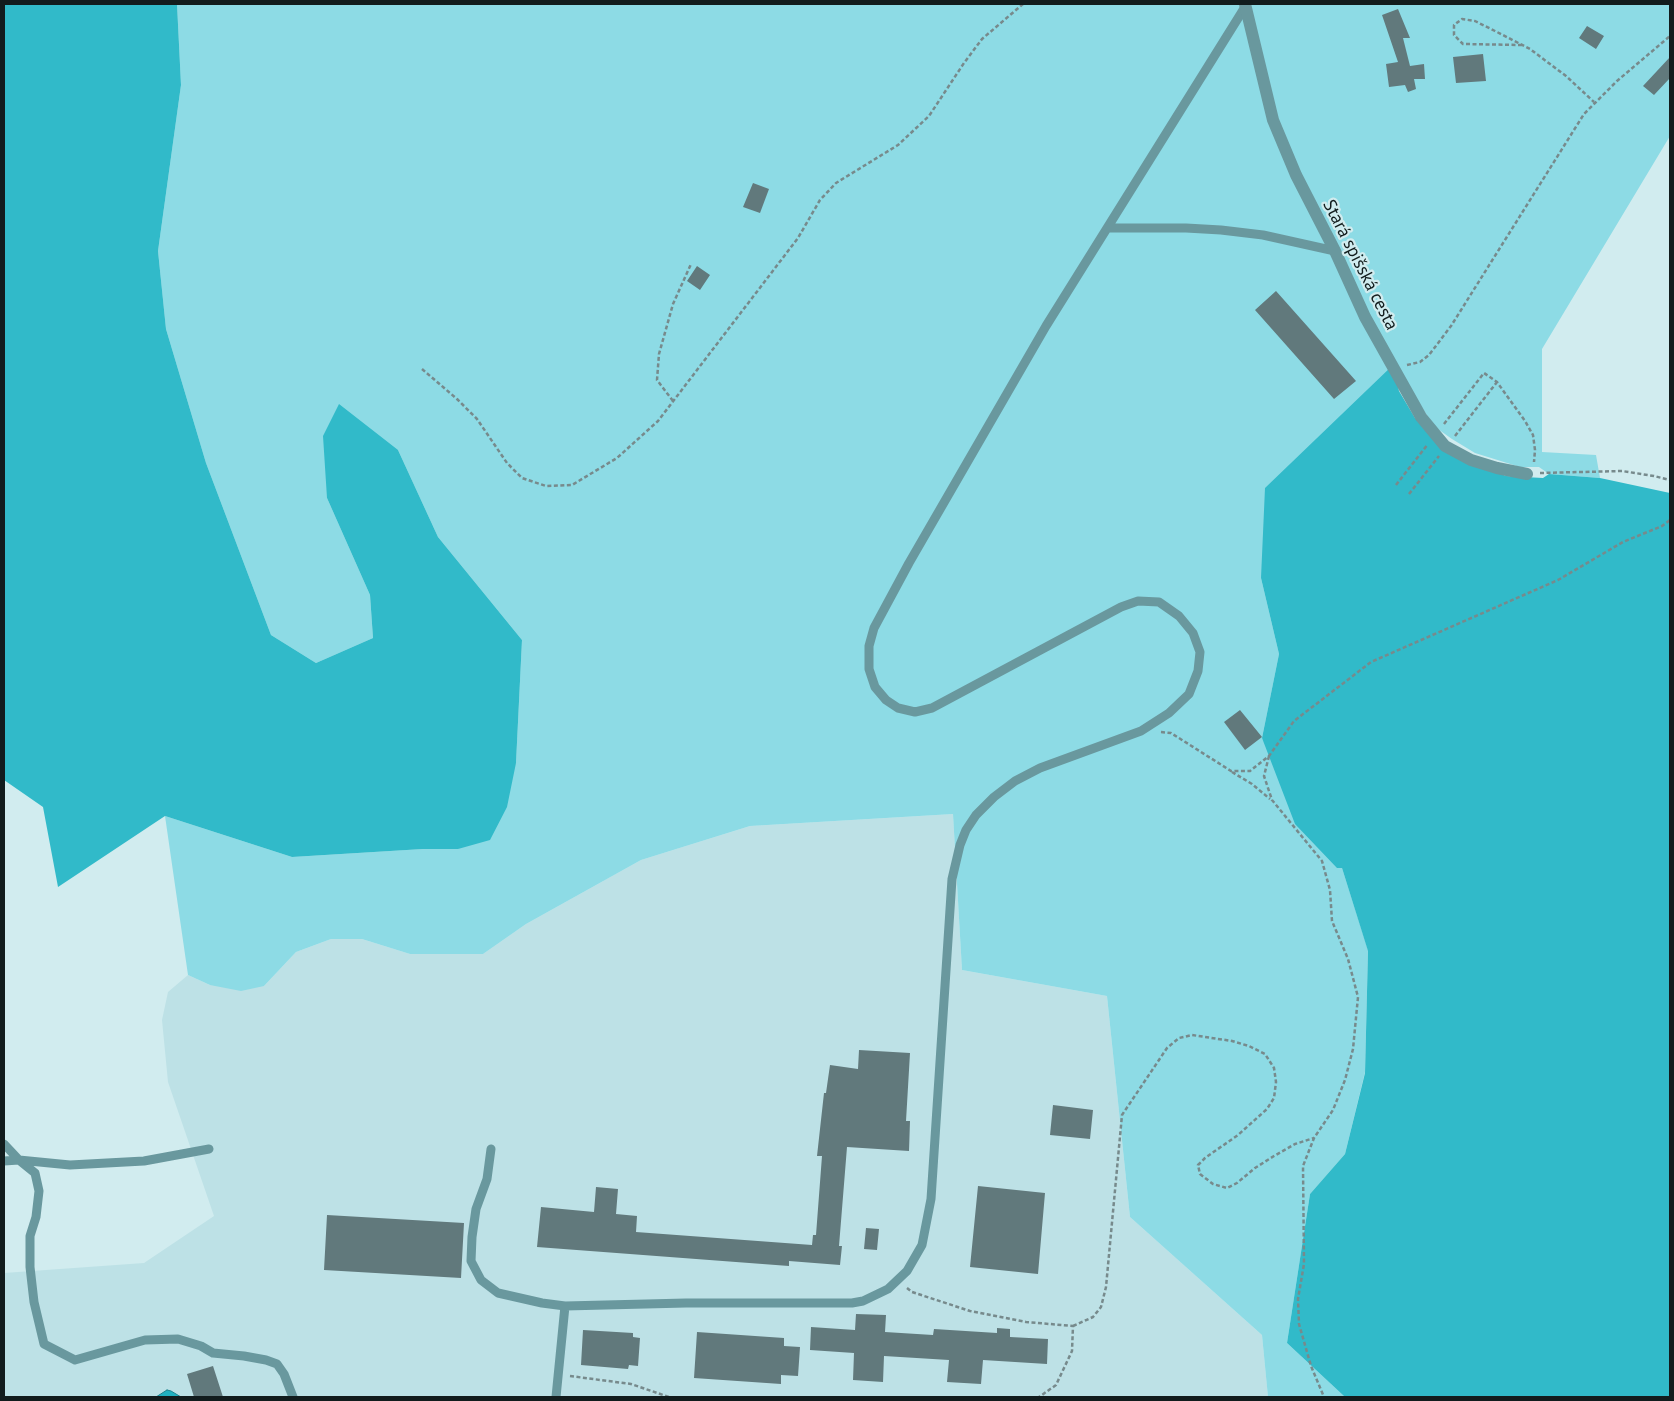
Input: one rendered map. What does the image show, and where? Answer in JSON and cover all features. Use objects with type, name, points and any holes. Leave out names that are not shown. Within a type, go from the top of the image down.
[{"type":"street","name":"Stará spišská cesta","points":[[1245,5],[1273,120],[1296,175],[1335,251],[1365,316],[1421,417],[1445,446],[1471,460],[1527,474]]},
{"type":"lane","points":[[491,1149],[487,1180],[476,1209],[471,1261],[481,1280],[498,1293],[565,1306],[686,1303],[852,1303],[876,1296],[898,1281],[907,1271],[922,1245],[931,1199],[952,879],[960,845],[966,830],[976,815],[994,797],[1015,781],[1040,768],[1141,731],[1169,713],[1189,694],[1198,671],[1200,652],[1193,633],[1179,616],[1159,602],[1138,601],[1121,607],[932,708],[915,712],[898,708],[886,700],[875,687],[869,669],[869,646],[874,628],[909,563],[1046,326],[1245,5]]},
{"type":"lane","points":[[1107,228],[1222,230],[1263,235],[1335,251]]},
{"type":"lane","points":[[4,1144],[35,1173],[39,1191],[36,1217],[30,1236],[30,1267],[34,1302],[44,1344],[75,1360],[145,1340],[178,1339],[201,1346],[213,1353],[244,1356],[277,1364],[284,1374],[293,1397]]},
{"type":"lane","points":[[4,1161],[19,1160],[70,1165],[144,1161],[210,1148]]},
{"type":"lane","points":[[556,1397],[565,1306]]},
{"type":"path","points":[[422,369],[477,419],[507,463],[522,478],[546,486],[572,485],[617,458],[658,421],[798,238],[820,200],[836,183],[898,145],[929,116],[982,39],[1023,4]]},
{"type":"path","points":[[1522,45],[1463,44],[1454,35],[1454,26],[1462,19],[1475,21],[1530,49],[1566,76],[1594,102]]},
{"type":"path","points":[[1393,365],[1409,365],[1420,362],[1430,355],[1451,326],[1584,114],[1594,102],[1670,36]]},
{"type":"path","points":[[673,401],[657,380],[659,354],[673,304],[691,264]]},
{"type":"path","points":[[1481,378],[1484,373],[1497,382],[1533,435],[1534,462],[1527,474]]},
{"type":"path","points":[[1493,387],[1497,382]]},
{"type":"path","points":[[1527,474],[1622,471],[1670,480]]},
{"type":"path","points":[[1231,771],[1250,770],[1269,756],[1294,721],[1371,662],[1558,580],[1623,542],[1662,526],[1670,520]]},
{"type":"path","points":[[1141,731],[1171,733],[1252,784],[1272,800],[1322,861],[1330,890],[1332,921],[1348,959],[1358,997],[1353,1049],[1345,1080],[1333,1110],[1314,1138],[1303,1166],[1304,1264],[1298,1299],[1299,1324],[1324,1397]]},
{"type":"path","points":[[1269,756],[1264,776],[1272,800]]},
{"type":"path","points":[[898,1281],[912,1292],[970,1311],[1026,1322],[1073,1326],[1093,1317],[1101,1307],[1106,1287],[1122,1115],[1167,1048],[1179,1038],[1192,1034],[1249,1046],[1265,1054],[1274,1068],[1276,1082],[1274,1098],[1267,1110],[1198,1165],[1200,1174],[1213,1184],[1227,1188],[1274,1156],[1295,1144],[1314,1138]]},
{"type":"path","points":[[1039,1397],[1056,1385],[1072,1351],[1073,1326]]},
{"type":"path","points":[[559,1375],[631,1384],[669,1397]]},
{"type":"shaded area","points":[[4,4],[177,4],[181,85],[158,251],[166,329],[206,463],[271,635],[316,663],[373,638],[370,595],[327,498],[323,436],[339,404],[398,450],[438,537],[522,640],[516,763],[507,807],[490,840],[458,849],[423,849],[292,857],[165,816],[58,887],[43,807],[4,780]]},
{"type":"shaded area","points":[[177,4],[1670,4],[1670,136],[1542,349],[1542,452],[1596,455],[1600,478],[1549,474],[1539,467],[1520,467],[1475,453],[1435,427],[1393,365],[1261,578],[1279,654],[1262,738],[1342,868],[1368,950],[1365,1072],[1345,1154],[1310,1194],[1287,1343],[1345,1397],[1268,1397],[1262,1335],[1130,1217],[1107,996],[962,970],[953,814],[750,826],[641,860],[526,924],[483,954],[410,954],[362,939],[331,939],[296,952],[264,986],[241,991],[210,985],[188,975],[165,816],[292,857],[423,849],[458,849],[516,763],[522,640],[438,537],[398,450],[327,498],[370,595],[373,638],[316,663],[271,635],[206,463],[166,329],[158,251],[181,85]]},
{"type":"shaded area","points":[[1393,365],[1399,391],[1415,418],[1442,449],[1506,476],[1543,478],[1549,474],[1600,478],[1670,493],[1670,1397],[1345,1397],[1287,1343],[1310,1194],[1345,1154],[1365,1073],[1368,951],[1342,868],[1337,868],[1295,824],[1262,738],[1279,654],[1261,578],[1265,488]]},
{"type":"shaded area","points":[[953,814],[962,970],[1107,996],[1130,1217],[1262,1335],[1268,1397],[4,1397],[4,1273],[144,1263],[214,1216],[168,1082],[162,1020],[168,992],[188,975],[210,985],[264,986],[296,952],[331,939],[362,939],[410,954],[483,954],[526,924],[641,860],[750,826]]},
{"type":"shaded area","points":[[167,1390],[171,1391],[181,1397],[156,1397]]},
{"type":"building","points":[[1398,9],[1410,38],[1403,38],[1410,66],[1424,64],[1425,79],[1414,79],[1416,89],[1408,92],[1405,85],[1389,87],[1386,64],[1398,62],[1382,15]]},
{"type":"building","points":[[1587,26],[1604,36],[1596,49],[1579,38]]},
{"type":"building","points":[[1483,54],[1486,81],[1456,83],[1453,57]]},
{"type":"building","points":[[1670,57],[1670,78],[1654,95],[1643,86]]},
{"type":"building","points":[[753,183],[769,189],[760,213],[743,207]]},
{"type":"building","points":[[697,266],[710,275],[700,290],[687,281]]},
{"type":"building","points":[[1276,291],[1356,381],[1334,399],[1255,310]]},
{"type":"building","points":[[1240,710],[1262,737],[1245,750],[1224,722]]},
{"type":"building","points":[[859,1050],[910,1053],[906,1121],[910,1121],[909,1151],[847,1147],[839,1246],[842,1246],[840,1265],[789,1261],[789,1266],[537,1247],[541,1207],[594,1212],[596,1187],[618,1189],[616,1214],[637,1216],[636,1232],[812,1245],[813,1235],[816,1235],[822,1156],[817,1156],[824,1093],[826,1093],[830,1065],[858,1069]]},
{"type":"building","points":[[1053,1105],[1093,1110],[1090,1139],[1050,1135]]},
{"type":"building","points":[[978,1186],[1045,1193],[1038,1274],[970,1267]]},
{"type":"building","points":[[327,1215],[464,1223],[461,1278],[324,1270]]},
{"type":"building","points":[[866,1228],[879,1229],[877,1250],[864,1249]]},
{"type":"building","points":[[856,1314],[886,1315],[885,1332],[933,1335],[934,1329],[997,1333],[997,1328],[1010,1329],[1010,1337],[1048,1339],[1047,1364],[983,1360],[981,1384],[947,1382],[949,1360],[884,1356],[883,1382],[853,1380],[854,1353],[810,1350],[811,1327],[855,1330]]},
{"type":"building","points":[[583,1330],[633,1333],[633,1337],[640,1338],[638,1366],[629,1365],[628,1369],[581,1365]]},
{"type":"building","points":[[697,1332],[784,1338],[784,1346],[800,1347],[798,1376],[781,1375],[781,1384],[694,1378]]},
{"type":"building","points":[[213,1366],[223,1397],[194,1397],[187,1374]]}]
